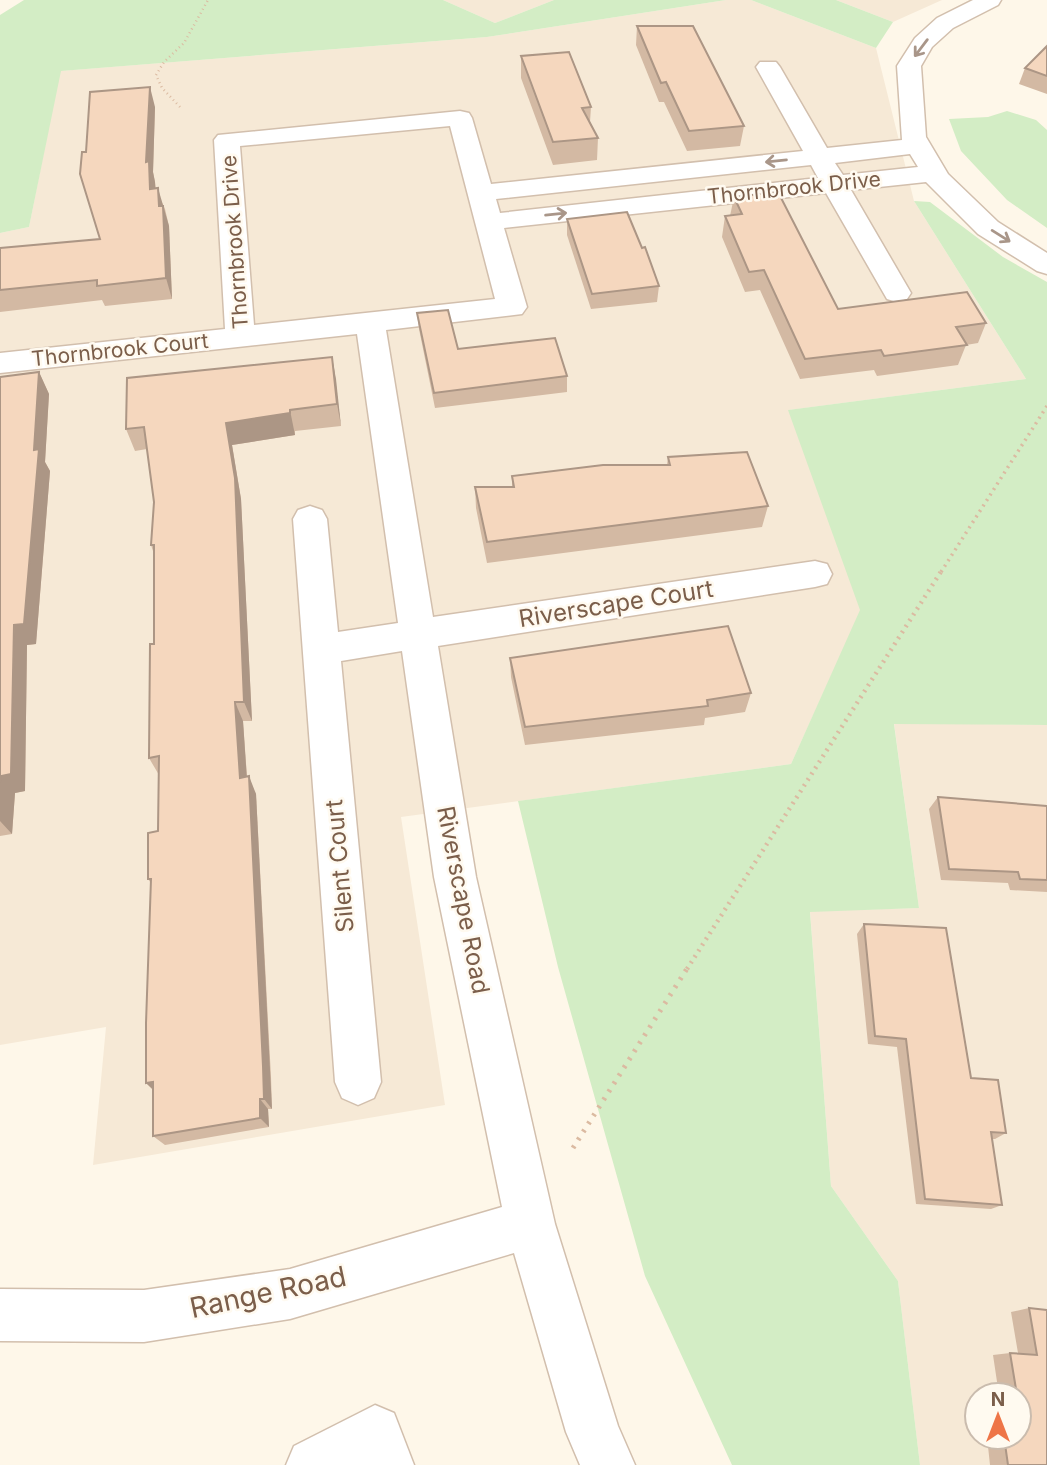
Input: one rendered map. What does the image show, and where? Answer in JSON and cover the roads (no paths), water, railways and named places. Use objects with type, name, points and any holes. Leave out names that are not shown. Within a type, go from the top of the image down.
[{"type":"street","points":[[989,0],[945,23],[923,43],[909,66],[909,102],[917,146],[934,173],[988,228],[1047,265]]},
{"type":"street","points":[[768,67],[897,293]]},
{"type":"street","name":"Thornbrook Drive","points":[[460,118],[481,193],[512,307],[240,338],[227,140],[460,118]]},
{"type":"street","name":"Thornbrook Drive","points":[[481,193],[917,146]]},
{"type":"street","name":"Thornbrook Drive","points":[[488,222],[934,173]]},
{"type":"street","name":"Riverscape Road","points":[[370,323],[455,877],[530,1224],[593,1432],[608,1465]]},
{"type":"street","name":"Thornbrook Court","points":[[0,363],[240,338]]},
{"type":"street","name":"Silent Court","points":[[310,519],[358,1082]]},
{"type":"street","name":"Riverscape Court","points":[[417,635],[815,574]]},
{"type":"street","points":[[321,649],[417,635]]},
{"type":"street","name":"Range Road","points":[[0,1315],[144,1316],[290,1294],[530,1224]]},
{"type":"street","points":[[313,1465],[375,1432],[387,1465]]}]
